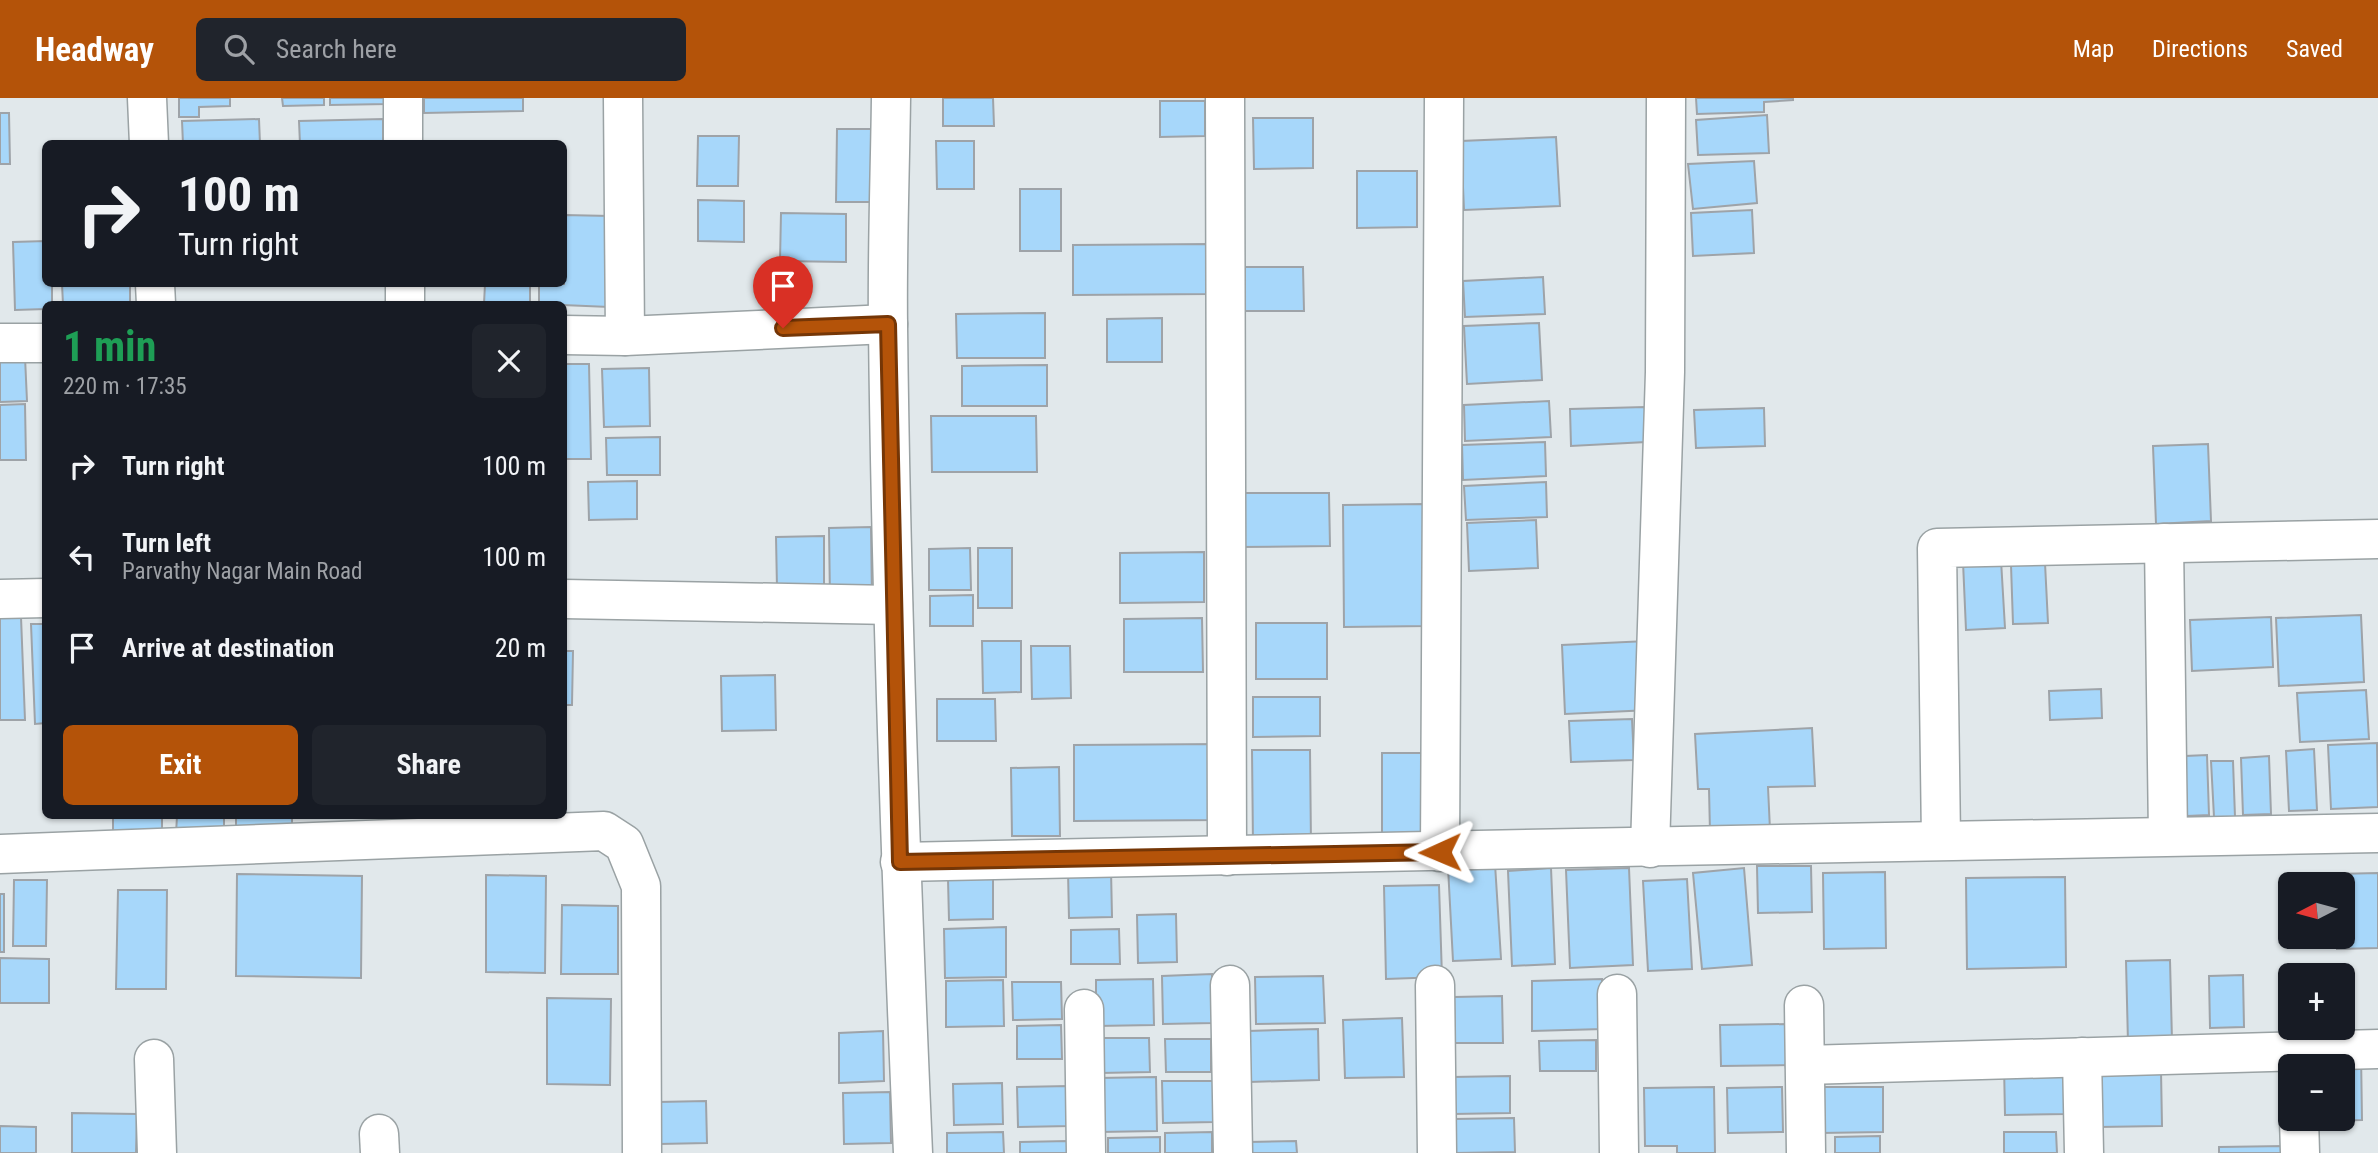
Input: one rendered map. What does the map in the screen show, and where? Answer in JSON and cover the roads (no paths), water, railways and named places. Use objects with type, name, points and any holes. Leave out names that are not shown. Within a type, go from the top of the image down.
[{"type":"street","points":[[146,98],[149,140]]},
{"type":"street","points":[[403,98],[403,140]]},
{"type":"street","points":[[623,98],[625,335]]},
{"type":"street","points":[[891,98],[888,324],[893,605],[900,862],[913,1153]]},
{"type":"street","points":[[1225,98],[1227,856]]},
{"type":"street","points":[[1440,852],[1444,98]]},
{"type":"street","points":[[1650,848],[1665,372],[1666,98]]},
{"type":"street","points":[[567,335],[888,324]]},
{"type":"street","points":[[0,343],[42,342]]},
{"type":"street","points":[[1941,840],[1937,548],[2378,539]]},
{"type":"street","points":[[2164,543],[2168,836]]},
{"type":"street","points":[[0,599],[42,598]]},
{"type":"street","points":[[567,599],[893,605]]},
{"type":"street","points":[[0,854],[604,831],[624,844],[641,886],[642,1153]]},
{"type":"street","points":[[900,862],[2378,833]]},
{"type":"street","points":[[1230,985],[1233,1153]]},
{"type":"street","points":[[1435,985],[1437,1153]]},
{"type":"street","points":[[1617,994],[1619,1153]]},
{"type":"street","points":[[1804,1005],[1807,1153]]},
{"type":"street","points":[[1084,1009],[1086,1153]]},
{"type":"street","points":[[2333,1054],[2378,1049]]},
{"type":"street","points":[[1805,1065],[2082,1057],[2278,1058]]},
{"type":"street","points":[[2082,1057],[2084,1153]]},
{"type":"street","points":[[154,1059],[157,1153]]},
{"type":"street","points":[[2299,1131],[2300,1153]]}]
